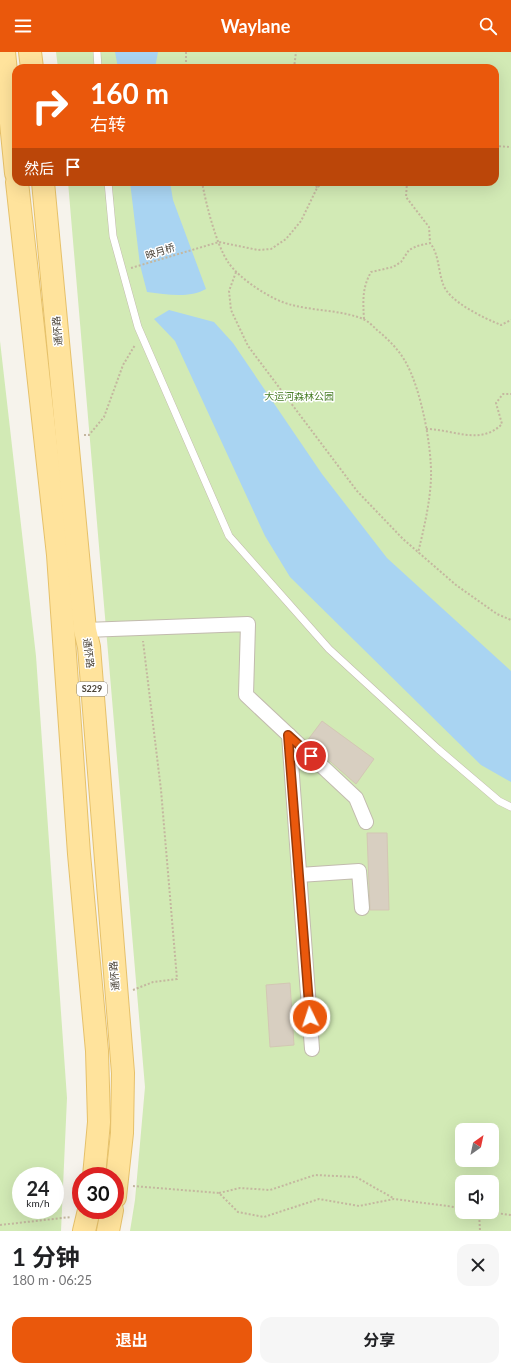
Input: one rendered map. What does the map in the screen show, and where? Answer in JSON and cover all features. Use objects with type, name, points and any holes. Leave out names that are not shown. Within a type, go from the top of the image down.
[{"type":"main road","points":[[4,52],[12,133]]},
{"type":"main road","points":[[30,52],[32,64]]},
{"type":"main road","name":"S229","points":[[17,186],[58,555],[79,854],[97,1051],[99,1122],[95,1167]]},
{"type":"main road","name":"通怀路","points":[[43,186],[85,630],[89,647],[122,1074],[122,1133],[118,1167]]},
{"type":"main road","points":[[108,1231],[110,1219]]},
{"type":"street","points":[[85,630],[248,624],[246,695],[356,798],[366,822]]},
{"type":"street","points":[[288,735],[312,1049]]},
{"type":"street","points":[[299,875],[359,871],[362,908]]},
{"type":"lane","points":[[97,52],[98,64]]},
{"type":"lane","points":[[108,186],[113,236],[138,327],[229,536],[329,649],[438,750],[499,801],[511,807]]},
{"type":"path","points":[[186,52],[186,64]]},
{"type":"path","points":[[294,64],[296,52]]},
{"type":"path","points":[[499,146],[511,147]]},
{"type":"path","points":[[203,186],[219,242],[227,262],[236,272],[262,292],[291,305],[327,310],[364,319],[390,340],[406,362],[416,389],[430,448],[431,479],[425,525],[418,552]]},
{"type":"path","points":[[219,242],[258,250],[271,249],[286,240],[301,221],[316,188],[318,186]]},
{"type":"path","points":[[407,186],[406,197],[429,227],[430,243],[435,249],[443,286],[451,296],[489,320],[501,325],[511,320]]},
{"type":"path","name":"映月桥","points":[[129,269],[219,242]]},
{"type":"path","points":[[364,319],[362,298],[367,279],[371,272],[393,267],[401,262],[409,250],[417,246],[430,243]]},
{"type":"path","points":[[236,272],[229,291],[231,310],[248,346],[357,492],[418,552],[456,585],[497,614],[511,620]]},
{"type":"path","points":[[67,435],[89,435],[104,417],[123,365],[132,348],[143,339]]},
{"type":"path","points":[[426,429],[440,429],[479,436],[494,432],[502,424],[496,403],[503,394],[511,394]]},
{"type":"path","points":[[116,996],[153,982],[177,979],[161,790],[142,628]]},
{"type":"path","points":[[124,1191],[219,1193],[240,1188],[270,1190],[315,1175],[356,1177],[394,1199]]},
{"type":"path","points":[[219,1193],[238,1212],[264,1217],[319,1199],[359,1206],[394,1199],[455,1207]]},
{"type":"path","points":[[499,1213],[511,1215]]},
{"type":"path","points":[[0,1225],[87,1219]]},
{"type":"path","points":[[479,1219],[480,1231]]},
{"type":"green space","name":"大运河森林公园","points":[[56,52],[511,52],[511,1231],[130,1231],[135,1200],[145,1087],[68,186],[499,186],[499,64],[58,64]]},
{"type":"green space","points":[[0,341],[36,656],[67,1098],[64,1167],[12,1167],[12,1219],[62,1219],[61,1231],[0,1231]]},
{"type":"water","points":[[115,52],[158,52],[156,64],[117,64]]},
{"type":"water","points":[[130,186],[171,186],[173,200],[206,289],[184,295],[169,295],[147,292],[140,265]]},
{"type":"water","points":[[169,310],[214,322],[233,343],[322,474],[387,558],[511,671],[511,782],[481,765],[290,577],[265,536],[175,341],[154,319]]},
{"type":"building","points":[[322,721],[374,759],[356,784],[307,741]]},
{"type":"building","points":[[367,833],[387,833],[389,910],[370,910]]},
{"type":"building","points":[[290,983],[294,1045],[270,1047],[266,985]]},
{"type":"route","points":[[310,1017],[288,735],[311,756]]}]
